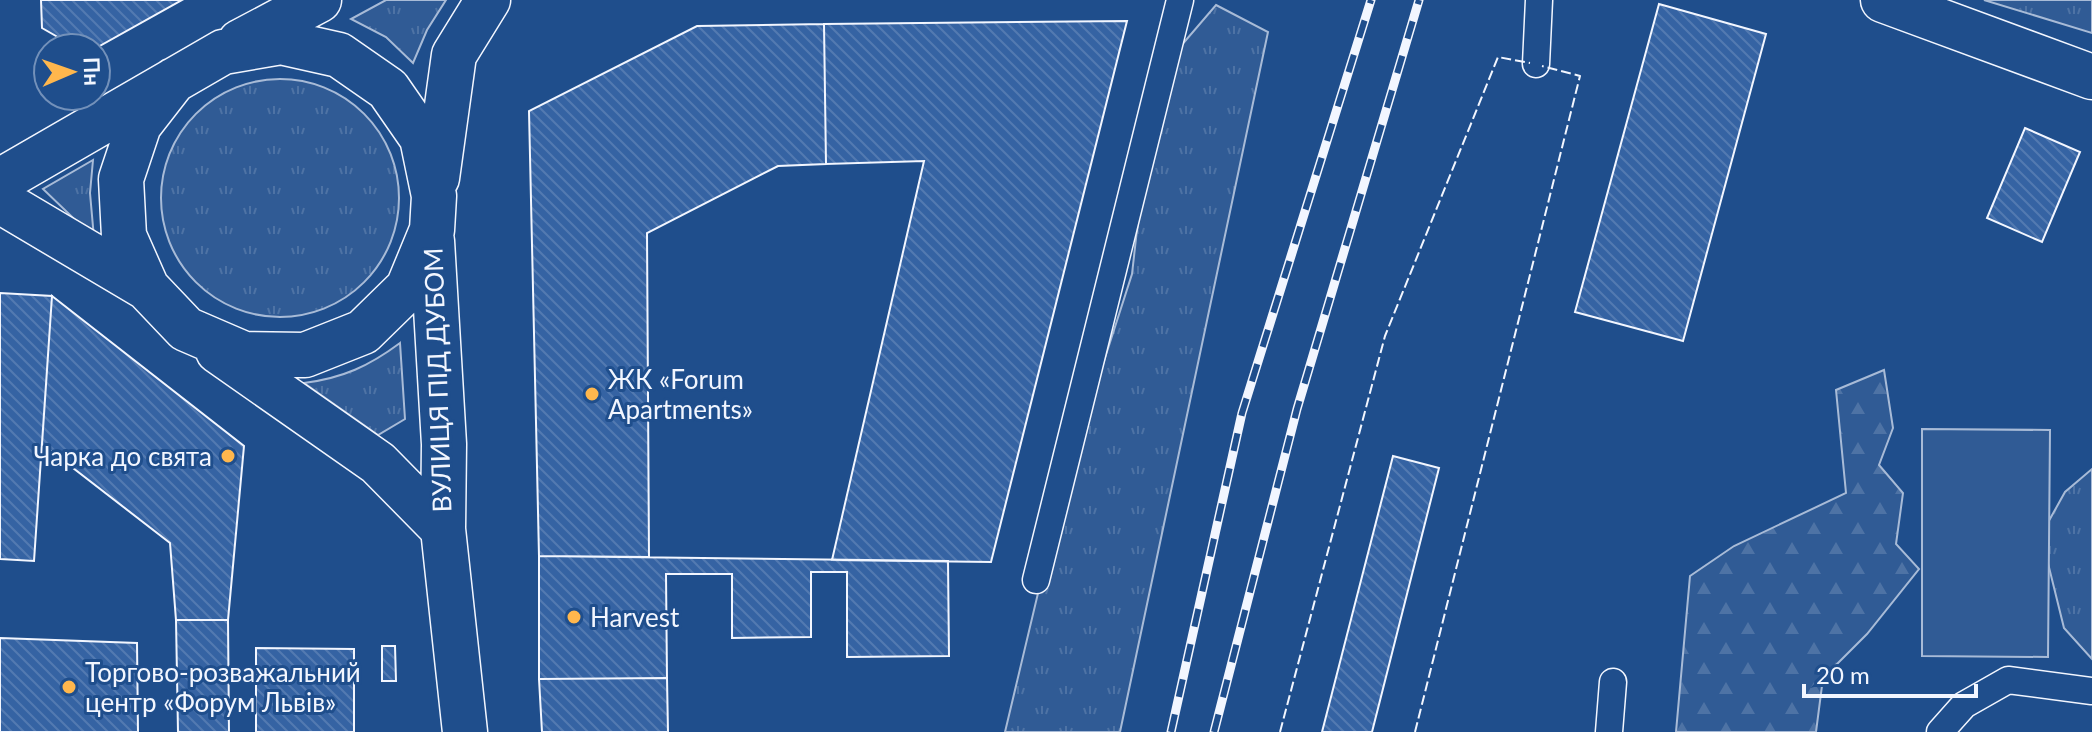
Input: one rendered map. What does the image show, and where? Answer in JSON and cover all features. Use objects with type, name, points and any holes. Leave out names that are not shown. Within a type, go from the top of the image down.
[{"type":"street","points":[[0,181],[319,0]]},
{"type":"street","points":[[0,201],[147,288],[186,329],[244,354],[305,355],[363,332],[408,288],[433,213],[454,55],[488,0]]},
{"type":"street","points":[[1904,4],[2092,77]]},
{"type":"street","points":[[223,52],[281,42],[339,55],[388,89],[422,138],[433,213]]},
{"type":"street","points":[[147,288],[124,236],[121,179],[139,125],[174,80]]},
{"type":"street","name":"ВУЛИЦЯ ПІД ДУБОМ","points":[[433,213],[444,444],[443,529],[465,732]]},
{"type":"street","name":"ВУЛИЦЯ ПІД ДУБОМ","points":[[186,329],[378,463],[443,529]]},
{"type":"lane","points":[[1036,580],[1180,0]]},
{"type":"lane","points":[[1536,64],[1539,0]]},
{"type":"lane","points":[[1940,732],[1964,705],[2008,680],[2092,691]]},
{"type":"lane","points":[[1609,732],[1613,682]]},
{"type":"green space","points":[[386,0],[446,0],[427,30],[413,63],[386,37],[351,19]]},
{"type":"green space","points":[[1984,0],[2092,0],[2092,33]]},
{"type":"green space","points":[[1216,5],[1268,32],[1120,732],[1005,732],[1063,488],[1132,274],[1146,150],[1168,61]]},
{"type":"green space","points":[[280,79],[303,81],[325,88],[346,99],[364,114],[379,132],[390,153],[397,175],[397,221],[390,243],[379,264],[364,282],[346,297],[325,308],[303,315],[280,317],[257,315],[235,308],[214,297],[196,282],[181,264],[170,243],[163,221],[161,198],[163,175],[170,153],[181,132],[196,114],[214,99],[235,88],[257,81]]},
{"type":"green space","points":[[93,160],[90,193],[94,238],[43,189]]},
{"type":"green space","points":[[400,343],[405,419],[378,435],[304,383],[355,370]]},
{"type":"green space","points":[[1884,370],[1893,428],[1879,465],[1903,493],[1896,544],[1919,569],[1867,634],[1823,678],[1816,732],[1676,732],[1690,576],[1734,546],[1846,493],[1836,390]]},
{"type":"green space","points":[[2092,469],[2092,659],[2064,628],[2041,535],[2065,492]]},
{"type":"shaded area","points":[[1922,429],[2050,430],[2048,657],[1922,656]]},
{"type":"building","points":[[41,0],[182,0],[112,39],[112,32],[49,32],[42,28]]},
{"type":"building","points":[[1659,4],[1766,34],[1683,341],[1575,312]]},
{"type":"building","points":[[1127,21],[991,562],[832,560],[924,161],[826,164],[824,24]]},
{"type":"building","name":"ЖК «Forum Apartments»","points":[[824,24],[826,164],[778,166],[647,233],[649,557],[539,556],[529,111],[697,26]]},
{"type":"building","points":[[2025,128],[2080,152],[2042,242],[1987,218]]},
{"type":"building","points":[[0,293],[52,296],[34,561],[0,559]]},
{"type":"building","points":[[52,296],[244,446],[228,620],[176,620],[170,543],[42,444]]},
{"type":"building","points":[[1393,456],[1439,468],[1372,732],[1322,732]]},
{"type":"building","points":[[539,556],[948,561],[949,656],[847,657],[847,572],[811,572],[811,637],[732,638],[732,574],[666,574],[667,678],[539,679]]},
{"type":"building","points":[[176,620],[228,620],[229,732],[178,732]]},
{"type":"building","name":"Торгово-розважальний центр «Форум Львів»","points":[[0,638],[137,643],[138,732],[0,732]]},
{"type":"building","points":[[382,646],[395,646],[396,681],[382,681]]},
{"type":"building","points":[[256,648],[354,649],[354,732],[256,732]]},
{"type":"building","points":[[667,678],[668,732],[542,732],[539,679]]},
{"type":"railway","points":[[1171,732],[1242,413],[1371,0]]},
{"type":"railway","points":[[1214,732],[1297,409],[1419,0]]},
{"type":"fence","points":[[1280,732],[1385,336],[1498,57],[1530,63]]},
{"type":"fence","points":[[1415,732],[1580,76],[1542,66]]},
{"type":"place","name":"ЖК «Forum Apartments»","points":[[592,394]]},
{"type":"place","name":"Чарка до свята","points":[[228,456]]},
{"type":"place","name":"Harvest","points":[[574,617]]},
{"type":"place","name":"Торгово-розважальний центр «Форум Львів»","points":[[69,687]]}]
